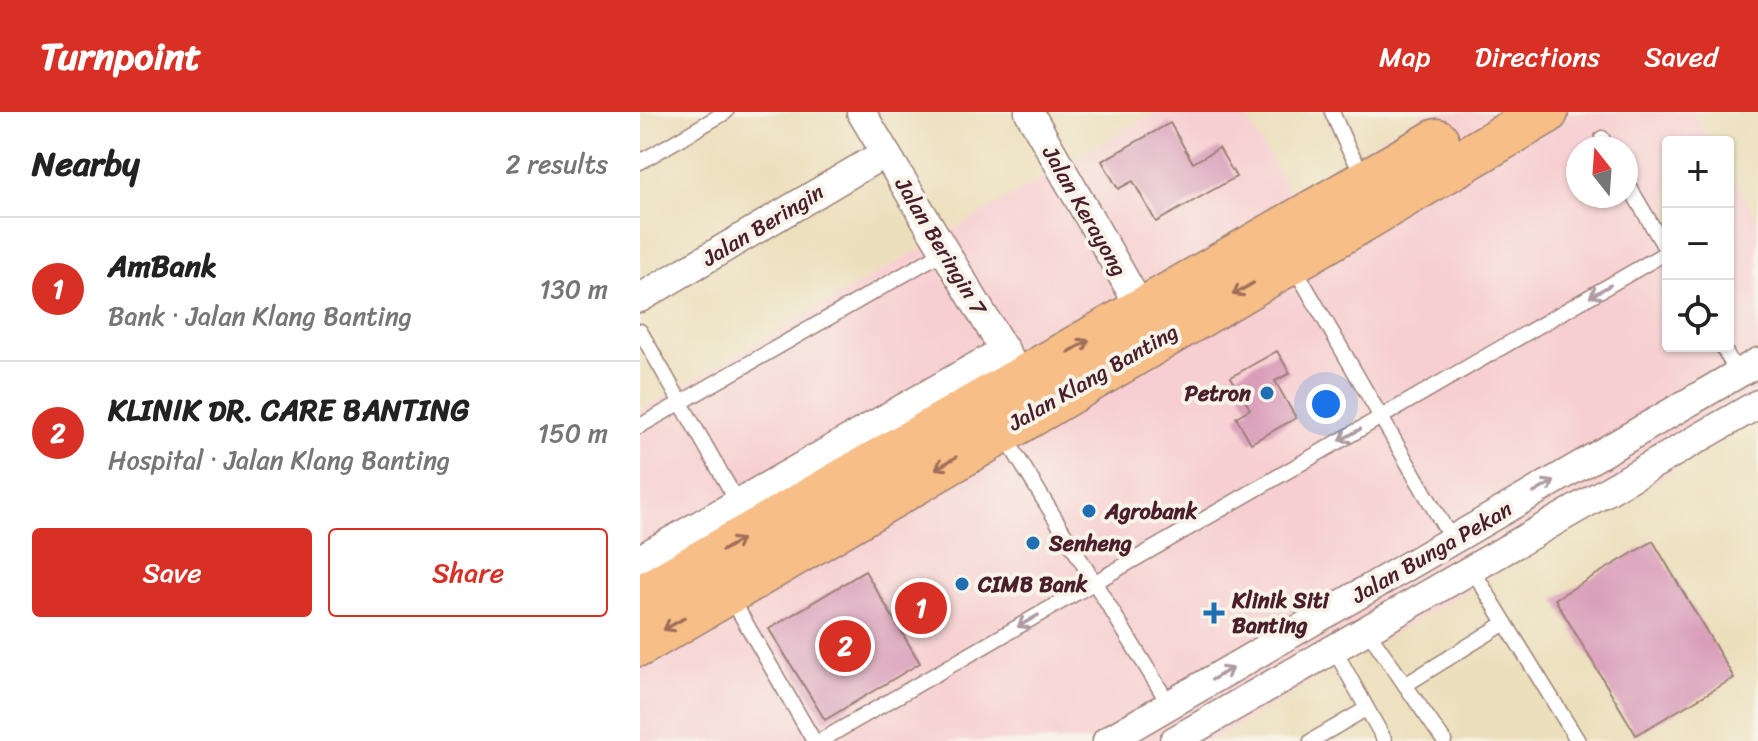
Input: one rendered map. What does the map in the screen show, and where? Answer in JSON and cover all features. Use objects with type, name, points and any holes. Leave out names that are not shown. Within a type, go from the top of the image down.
[{"type":"highway","name":"Jalan Klang Banting","points":[[640,644],[1290,261],[1374,194],[1488,112]]},
{"type":"highway","name":"Jalan Klang Banting","points":[[640,598],[1013,365],[1142,310],[1546,112]]},
{"type":"street","name":"Jalan Beringin 7","points":[[861,112],[1013,365]]},
{"type":"street","name":"Jalan Kerayong","points":[[1029,112],[1142,310]]},
{"type":"street","name":"Jalan Beringin","points":[[640,298],[885,153]]},
{"type":"street","points":[[640,559],[738,503],[1013,365]]},
{"type":"street","name":"Jalan Bunga Pekan","points":[[1107,741],[1748,368]]},
{"type":"street","name":"Jalan Bunga Pekan","points":[[1174,741],[1758,404]]},
{"type":"lane","points":[[640,162],[726,112]]},
{"type":"lane","points":[[1332,112],[1374,194]]},
{"type":"lane","points":[[1638,202],[1662,243]]},
{"type":"lane","points":[[640,426],[945,251]]},
{"type":"lane","points":[[728,592],[817,741],[1662,256]]},
{"type":"lane","points":[[1290,261],[1452,540]]},
{"type":"lane","points":[[640,331],[738,503]]},
{"type":"lane","points":[[1729,352],[1748,368]]},
{"type":"lane","points":[[1001,431],[1169,704]]},
{"type":"lane","points":[[1472,569],[1578,741]]},
{"type":"lane","points":[[1405,685],[1505,623]]},
{"type":"lane","points":[[1367,630],[1444,741]]},
{"type":"lane","points":[[1334,649],[1385,741]]},
{"type":"lane","points":[[1311,741],[1366,709]]},
{"type":"shaded area","points":[[1157,112],[1242,112],[1291,192],[1425,112],[1693,112],[1707,136],[1662,136],[1662,352],[1734,352],[1734,180],[1758,220],[1758,420],[1210,741],[640,741],[640,411]]},
{"type":"building","points":[[1170,123],[1193,163],[1219,148],[1236,177],[1156,222],[1133,181],[1118,189],[1102,161]]},
{"type":"building","points":[[1277,351],[1290,373],[1275,381],[1296,418],[1251,443],[1236,417],[1250,409],[1231,377]]},
{"type":"building","points":[[1653,541],[1734,678],[1636,735],[1555,599]]},
{"type":"building","points":[[865,571],[920,663],[825,720],[769,629]]},
{"type":"place","name":"Petron","points":[[1267,393]]},
{"type":"place","name":"Agrobank","points":[[1089,511]]},
{"type":"place","name":"Senheng","points":[[1033,543]]},
{"type":"place","name":"CIMB Bank","points":[[962,584]]},
{"type":"place","name":"AmBank","points":[[921,608]]},
{"type":"place","name":"Klinik Siti Banting","points":[[1214,613]]},
{"type":"place","name":"KLINIK DR. CARE BANTING","points":[[845,646]]}]
